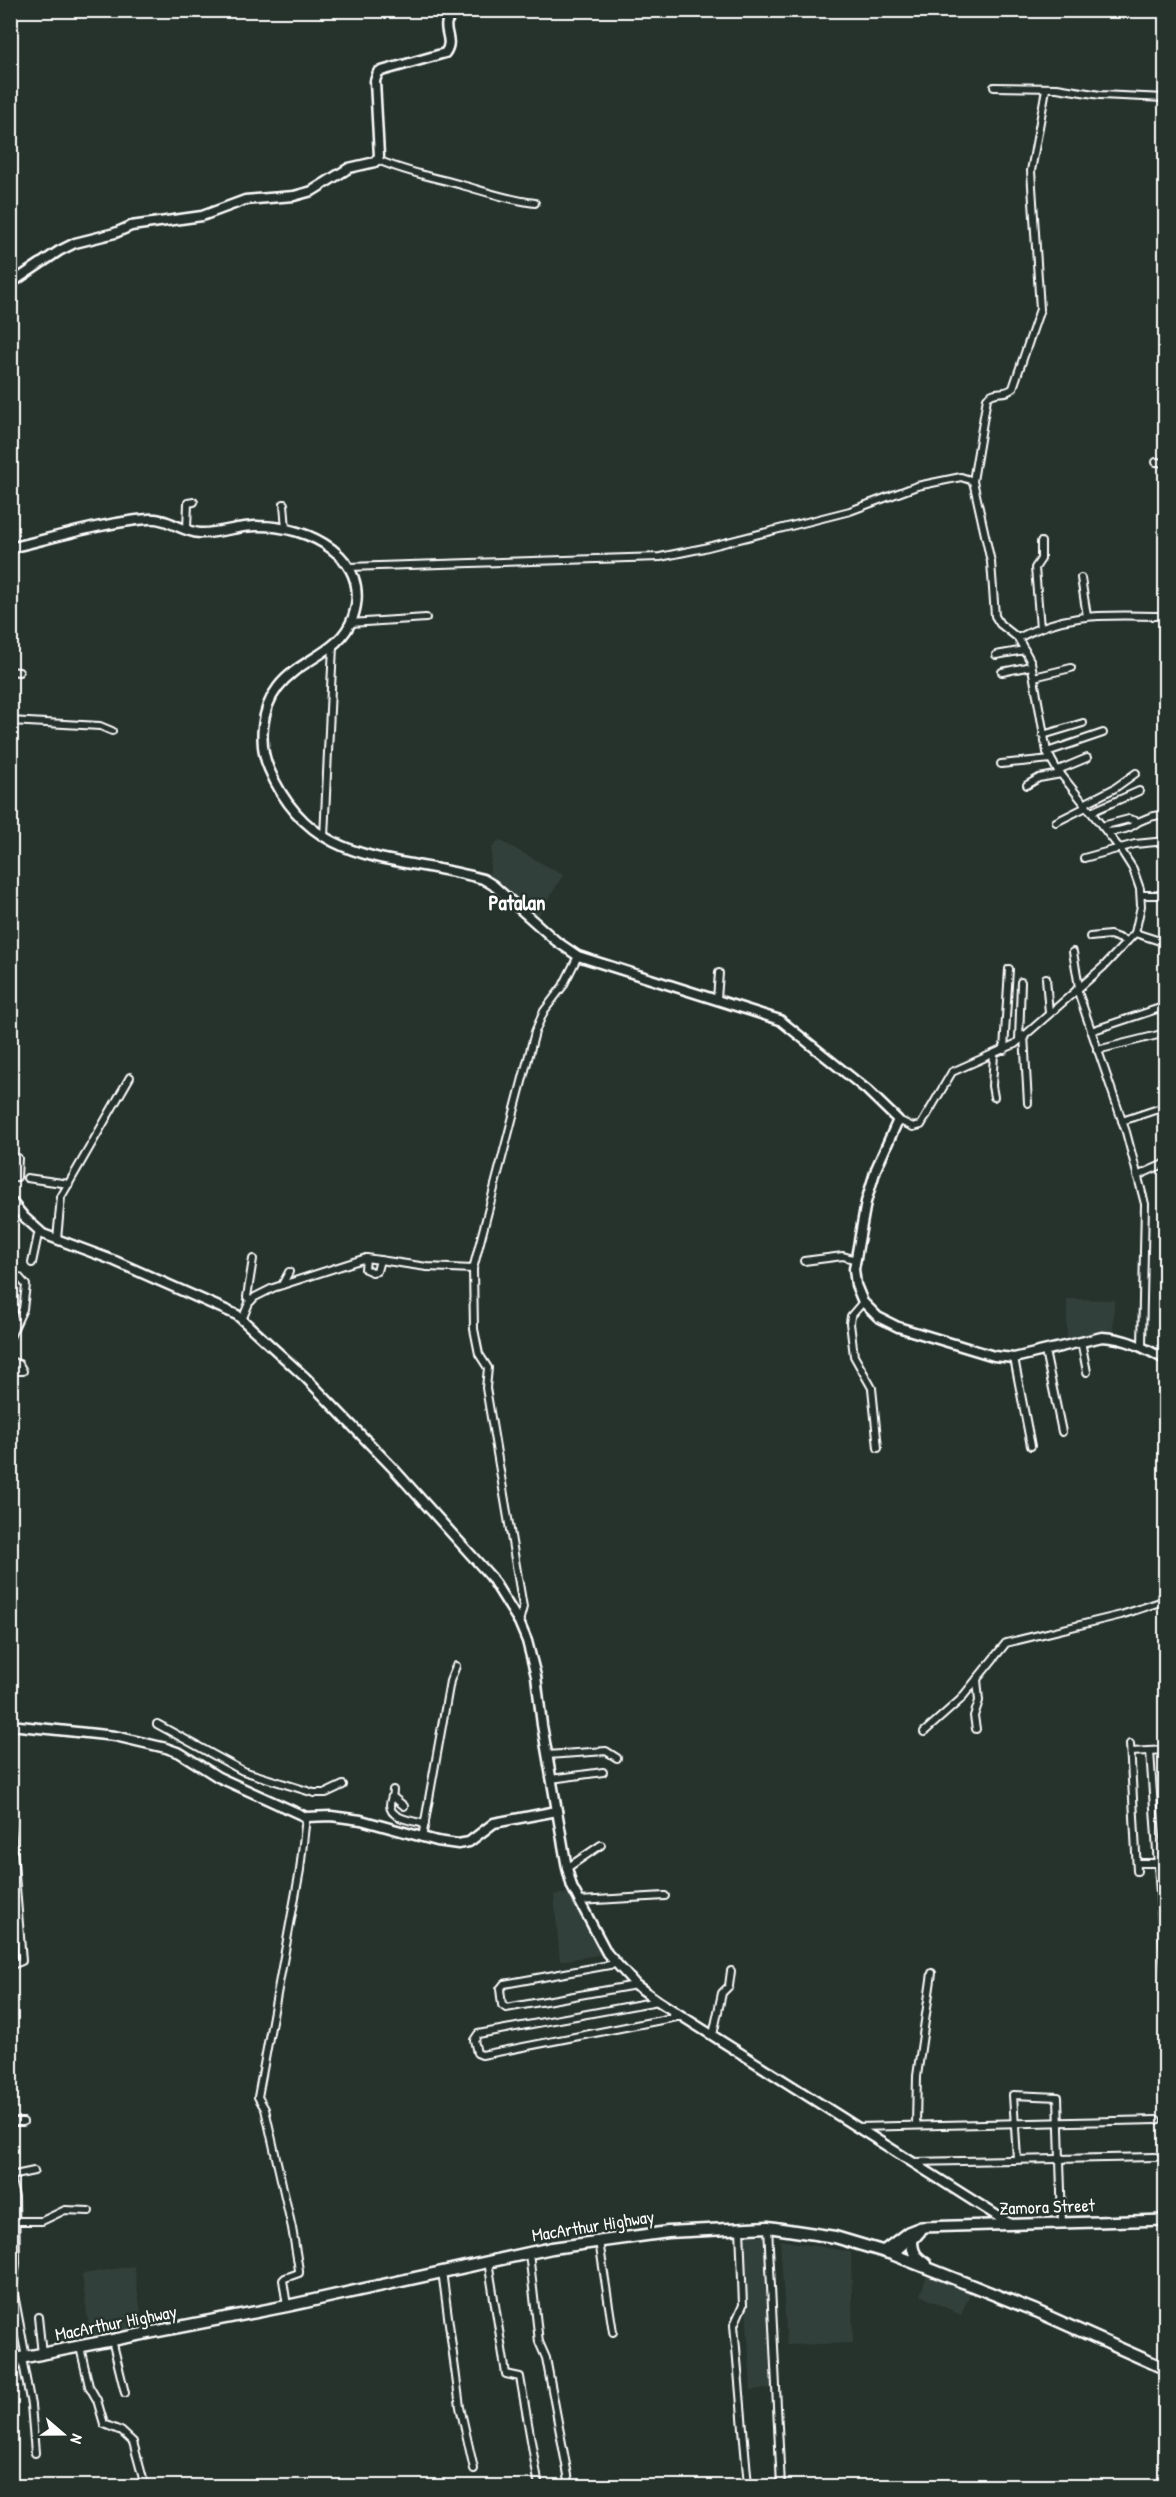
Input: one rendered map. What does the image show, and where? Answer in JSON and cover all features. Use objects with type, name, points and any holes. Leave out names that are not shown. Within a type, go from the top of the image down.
[{"type":"highway","name":"MacArthur Highway","points":[[19,2359],[287,2306],[488,2261],[599,2240],[668,2232],[768,2227],[835,2237],[888,2253],[1036,2311],[1166,2369]]},
{"type":"highway","points":[[922,2229],[912,2240],[913,2252],[918,2259],[939,2272]]},
{"type":"main road","name":"Zamora Street","points":[[888,2253],[902,2236],[922,2229],[1062,2222],[1166,2220]]},
{"type":"street","points":[[378,160],[375,81],[378,72],[445,52],[449,44],[446,22],[449,17],[461,10]]},
{"type":"street","points":[[994,87],[1057,88],[1083,93],[1166,98]]},
{"type":"street","points":[[10,548],[145,519],[163,520],[198,533],[255,526],[286,528],[329,546],[348,567],[356,588],[356,598],[350,623],[333,646],[302,666],[279,686],[267,708],[262,740],[267,765],[285,799],[324,837],[341,846],[378,859],[483,879],[493,885],[563,947],[578,956],[772,1016],[786,1023],[870,1093],[898,1120],[913,1127],[921,1125],[949,1075],[955,1070],[1004,1050],[1103,968],[1135,933],[1141,896],[1138,878],[1121,850],[1059,772],[1047,752],[1034,678],[1025,650],[1018,638],[1000,624],[995,616],[991,562],[973,481],[987,398],[992,393],[1009,392],[1013,388],[1039,315],[1031,171],[1046,89]]},
{"type":"street","points":[[10,284],[75,243],[115,233],[131,226],[202,216],[245,200],[294,196],[312,191],[349,168],[378,160],[407,172],[460,184],[492,195],[535,203]]},
{"type":"street","points":[[1156,462],[1166,463]]},
{"type":"street","points":[[348,567],[660,556],[704,548],[850,511],[918,486],[960,477],[973,481]]},
{"type":"street","points":[[187,530],[188,503],[194,502]]},
{"type":"street","points":[[284,504],[286,528]]},
{"type":"street","points":[[1040,628],[1035,568],[1041,559],[1041,542]]},
{"type":"street","points":[[1081,578],[1087,616]]},
{"type":"street","points":[[1018,638],[1058,621],[1087,616],[1166,616]]},
{"type":"street","points":[[350,623],[426,618]]},
{"type":"street","points":[[324,837],[333,646]]},
{"type":"street","points":[[996,656],[1025,650]]},
{"type":"street","points":[[1002,672],[1031,666]]},
{"type":"street","points":[[1034,678],[1071,668]]},
{"type":"street","points":[[10,671],[19,672]]},
{"type":"street","points":[[10,721],[100,726],[112,731]]},
{"type":"street","points":[[1043,735],[1083,723]]},
{"type":"street","points":[[1047,752],[1103,734]]},
{"type":"street","points":[[1027,785],[1087,758]]},
{"type":"street","points":[[1001,764],[1051,759]]},
{"type":"street","points":[[1087,808],[1136,773]]},
{"type":"street","points":[[1056,822],[1087,808],[1138,791]]},
{"type":"street","points":[[1101,826],[1129,819],[1136,821],[1166,814]]},
{"type":"street","points":[[1107,832],[1132,826],[1136,821]]},
{"type":"street","points":[[1084,858],[1121,850],[1136,844],[1166,841]]},
{"type":"street","points":[[1141,896],[1166,895]]},
{"type":"street","points":[[1135,933],[1166,943]]},
{"type":"street","points":[[1090,937],[1110,935],[1127,941]]},
{"type":"street","points":[[1073,952],[1078,988],[1122,1121],[1145,1208],[1142,1346]]},
{"type":"street","points":[[519,1622],[523,1606],[486,1388],[488,1368],[479,1354],[474,1329],[473,1269],[535,1032],[544,1011],[563,986],[578,956]]},
{"type":"street","points":[[1004,1050],[1009,969]]},
{"type":"street","points":[[717,999],[719,973]]},
{"type":"street","points":[[1046,978],[1049,1013]]},
{"type":"street","points":[[1021,982],[1021,1038],[1028,1103]]},
{"type":"street","points":[[1091,1031],[1166,1006]]},
{"type":"street","points":[[1097,1050],[1166,1033]]},
{"type":"street","points":[[994,1054],[992,1086],[994,1097]]},
{"type":"street","points":[[57,1239],[61,1197],[130,1077]]},
{"type":"street","points":[[1122,1121],[1158,1109]]},
{"type":"street","points":[[898,1120],[870,1185],[854,1275],[863,1302],[878,1317],[898,1327],[994,1356],[1014,1358],[1081,1341],[1113,1337],[1142,1346],[1166,1359]]},
{"type":"street","points":[[10,1178],[17,1177],[14,1166],[18,1158]]},
{"type":"street","points":[[1137,1176],[1166,1163]]},
{"type":"street","points":[[32,1169],[29,1178],[69,1184]]},
{"type":"street","points":[[10,1200],[39,1230],[237,1315],[306,1378],[491,1577],[519,1622],[527,1641],[536,1677],[567,1868],[579,1901],[603,1947],[615,1964],[636,1985],[658,2001],[1010,2224]]},
{"type":"street","points":[[32,1263],[39,1230]]},
{"type":"street","points":[[804,1261],[843,1256],[856,1260]]},
{"type":"street","points":[[242,1320],[251,1301],[273,1288],[366,1258],[427,1267],[473,1269]]},
{"type":"street","points":[[366,1258],[365,1269],[372,1272],[377,1271],[380,1260]]},
{"type":"street","points":[[251,1301],[247,1297],[253,1259]]},
{"type":"street","points":[[282,1286],[289,1272]]},
{"type":"street","points":[[10,1276],[19,1277],[26,1285],[23,1309],[10,1337]]},
{"type":"street","points":[[863,1302],[851,1316],[850,1323],[854,1356],[872,1388],[878,1448]]},
{"type":"street","points":[[1081,1341],[1087,1372]]},
{"type":"street","points":[[1045,1351],[1062,1432]]},
{"type":"street","points":[[1014,1358],[1031,1446]]},
{"type":"street","points":[[10,1361],[19,1364],[23,1372],[10,1371]]},
{"type":"street","points":[[924,1732],[954,1705],[1006,1643],[1121,1615],[1166,1599]]},
{"type":"street","points":[[422,1838],[450,1681],[456,1666]]},
{"type":"street","points":[[975,1729],[974,1716],[979,1701],[977,1678]]},
{"type":"street","points":[[157,1724],[243,1772],[314,1793],[326,1793],[344,1785]]},
{"type":"street","points":[[10,1725],[115,1736],[166,1748],[180,1753],[218,1777],[306,1817],[331,1816],[361,1820],[422,1838],[458,1844],[469,1842],[494,1823],[556,1811]]},
{"type":"street","points":[[1130,1744],[1137,1867],[1157,1863]]},
{"type":"street","points":[[1131,1752],[1165,1750],[1166,1759]]},
{"type":"street","points":[[547,1755],[606,1751],[617,1758]]},
{"type":"street","points":[[1150,1751],[1157,1863],[1162,1883],[1166,1980]]},
{"type":"street","points":[[238,1785],[243,1772]]},
{"type":"street","points":[[551,1779],[603,1772]]},
{"type":"street","points":[[404,1806],[393,1794],[390,1803],[395,1815],[425,1824]]},
{"type":"street","points":[[10,1814],[22,1961],[10,1966]]},
{"type":"street","points":[[287,2306],[284,2280],[296,2276],[299,2270],[292,2228],[265,2109],[258,2097],[300,1870],[306,1817]]},
{"type":"street","points":[[567,1868],[601,1845]]},
{"type":"street","points":[[579,1901],[665,1896]]},
{"type":"street","points":[[615,1964],[504,1984],[500,1989],[502,2005],[506,2008],[636,1985]]},
{"type":"street","points":[[713,2035],[722,1993],[729,1986],[732,1971]]},
{"type":"street","points":[[916,2125],[917,2076],[932,1973]]},
{"type":"street","points":[[658,2001],[478,2034],[474,2040],[477,2053],[482,2055],[682,2016]]},
{"type":"street","points":[[1017,2159],[1012,2099],[1015,2095],[1058,2097],[1062,2222]]},
{"type":"street","points":[[857,2127],[1157,2120]]},
{"type":"street","points":[[10,2122],[23,2122]]},
{"type":"street","points":[[912,2162],[1155,2157]]},
{"type":"street","points":[[34,2171],[10,2177],[15,2197],[16,2263],[13,2306],[19,2359],[31,2405],[35,2453]]},
{"type":"street","points":[[15,2221],[42,2221],[65,2210],[89,2211]]},
{"type":"street","points":[[768,2227],[781,2487]]},
{"type":"street","points":[[740,2228],[743,2305],[734,2325],[748,2487]]},
{"type":"street","points":[[599,2240],[613,2332]]},
{"type":"street","points":[[529,2253],[539,2342],[546,2358],[570,2487]]},
{"type":"street","points":[[488,2261],[506,2374],[520,2377],[538,2481]]},
{"type":"street","points":[[442,2271],[460,2407],[474,2469]]},
{"type":"street","points":[[38,2317],[42,2354]]},
{"type":"street","points":[[112,2340],[125,2393]]},
{"type":"street","points":[[80,2347],[89,2386],[97,2400],[104,2424],[121,2431],[133,2442],[145,2487]]},
{"type":"shaded area","points":[[499,840],[563,875],[538,916],[489,878],[492,848]]},
{"type":"shaded area","points":[[1067,1299],[1114,1300],[1113,1336],[1067,1342]]},
{"type":"shaded area","points":[[572,1893],[603,1954],[560,1961],[554,1895]]},
{"type":"shaded area","points":[[742,2236],[769,2236],[775,2388],[751,2390]]},
{"type":"shaded area","points":[[780,2240],[851,2252],[853,2343],[787,2345]]},
{"type":"shaded area","points":[[134,2266],[143,2328],[90,2337],[82,2274]]},
{"type":"shaded area","points":[[927,2275],[970,2293],[961,2315],[920,2295]]},
{"type":"district","name":"Patalan","points":[[517,903]]}]
